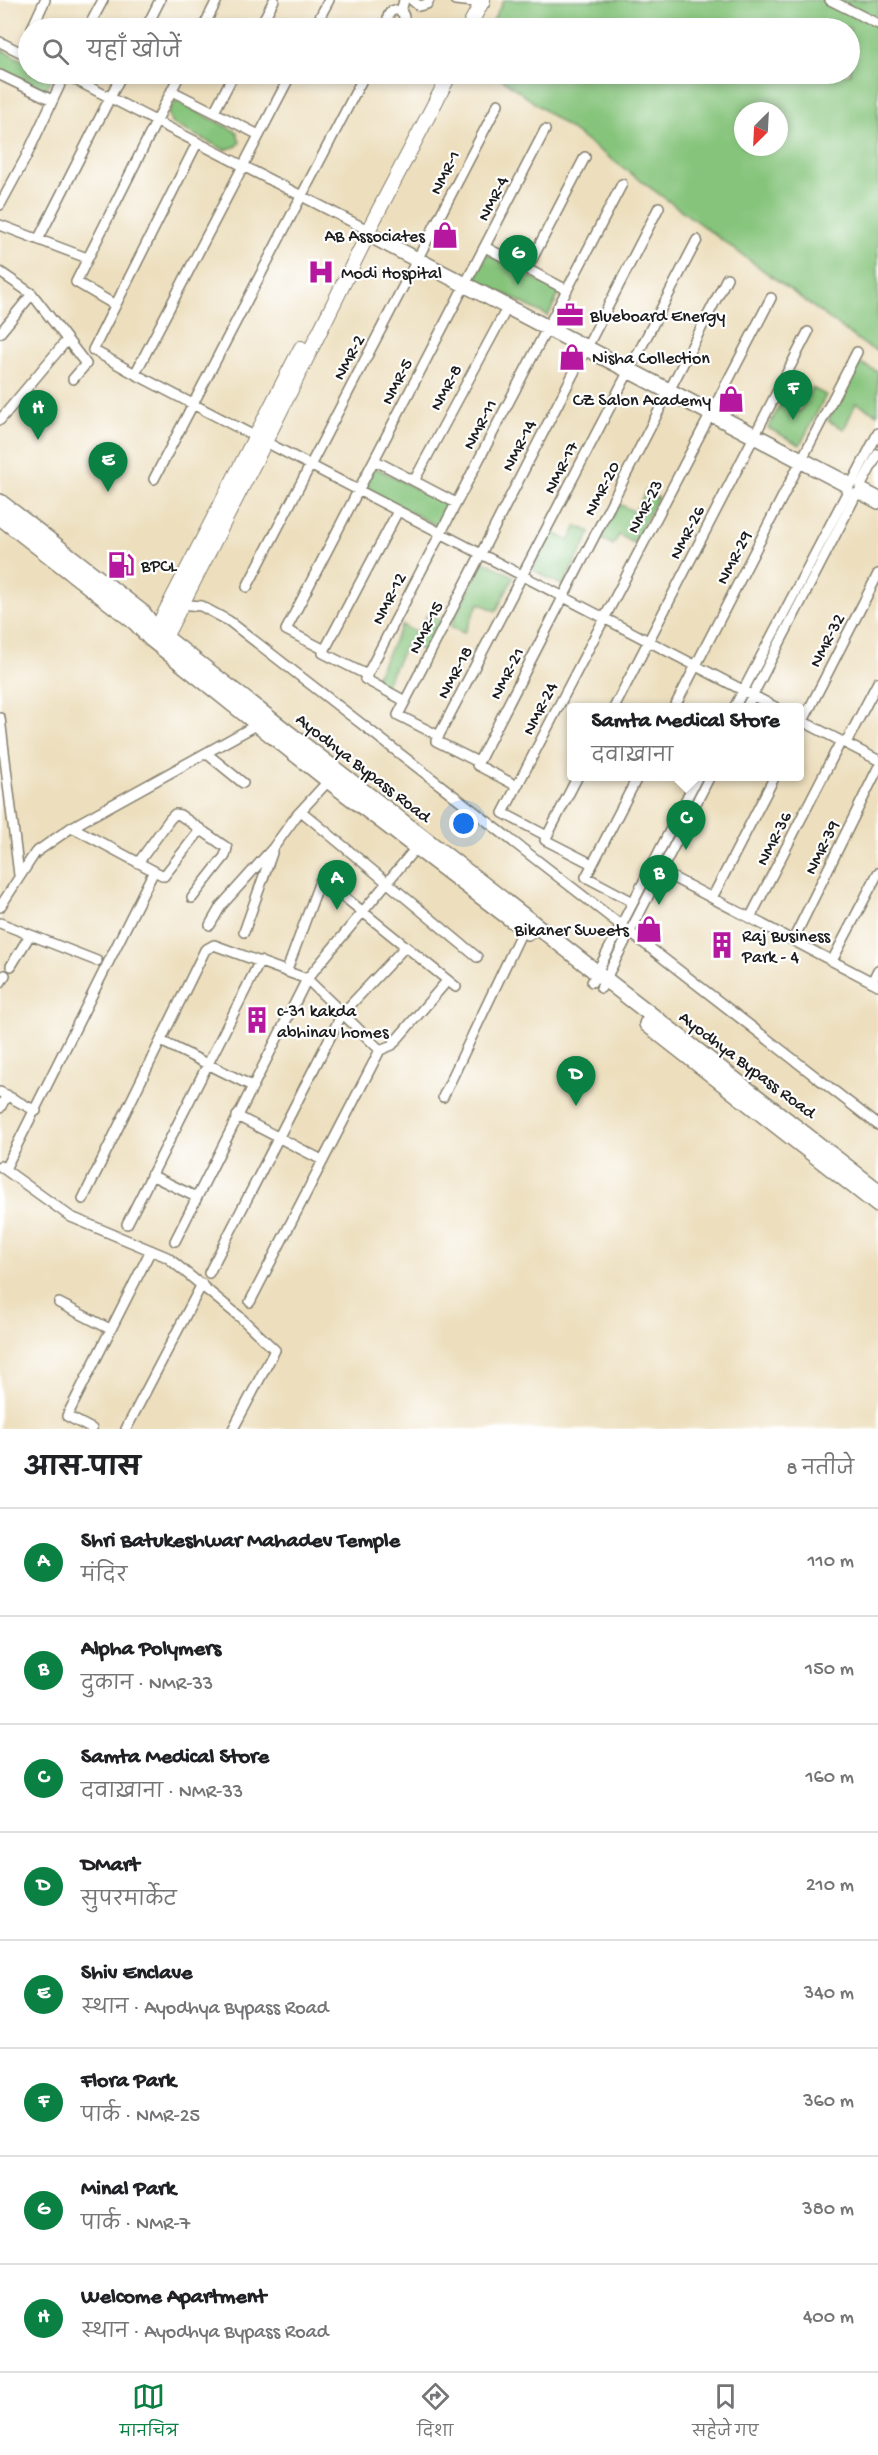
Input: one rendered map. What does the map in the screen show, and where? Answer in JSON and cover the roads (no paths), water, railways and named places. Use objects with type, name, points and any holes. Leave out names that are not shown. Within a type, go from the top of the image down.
[{"type":"main road","name":"Ayodhya Bypass Road","points":[[0,502],[143,613],[158,638]]},
{"type":"main road","name":"Ayodhya Bypass Road","points":[[0,518],[158,638],[598,981],[878,1205]]},
{"type":"main road","name":"Ayodhya Bypass Road","points":[[420,843],[523,929],[598,981],[878,1191]]},
{"type":"street","points":[[37,18],[45,0]]},
{"type":"street","points":[[94,18],[104,0]]},
{"type":"street","points":[[151,18],[160,0]]},
{"type":"street","points":[[208,18],[217,0]]},
{"type":"street","points":[[264,18],[274,0]]},
{"type":"street","points":[[319,18],[329,0]]},
{"type":"street","points":[[404,0],[401,12],[404,18]]},
{"type":"street","points":[[412,0],[419,6],[427,4],[429,0]]},
{"type":"street","points":[[455,0],[485,1]]},
{"type":"street","points":[[830,0],[878,24]]},
{"type":"street","points":[[474,18],[485,1]]},
{"type":"street","points":[[478,18],[485,1]]},
{"type":"street","points":[[0,42],[18,51]]},
{"type":"street","points":[[0,87],[2,76],[18,84]]},
{"type":"street","points":[[19,84],[52,100]]},
{"type":"street","points":[[0,205],[59,84]]},
{"type":"street","points":[[82,84],[243,166],[801,460],[854,488],[878,504]]},
{"type":"street","points":[[39,238],[117,84]]},
{"type":"street","points":[[115,305],[76,282],[175,84]]},
{"type":"street","points":[[214,112],[229,84]]},
{"type":"street","points":[[135,374],[286,84]]},
{"type":"street","points":[[154,479],[195,405],[360,84]]},
{"type":"street","points":[[158,638],[440,84]]},
{"type":"street","points":[[366,232],[445,84]]},
{"type":"street","points":[[171,91],[259,135]]},
{"type":"street","name":"NMR-1","points":[[418,260],[498,104]]},
{"type":"street","name":"NMR-4","points":[[465,284],[545,130]]},
{"type":"street","points":[[197,143],[93,350],[768,703]]},
{"type":"street","points":[[527,269],[585,157]]},
{"type":"street","name":"NMR-11","points":[[441,533],[622,184]]},
{"type":"street","name":"NMR-14","points":[[481,554],[659,207]]},
{"type":"street","points":[[0,225],[87,258]]},
{"type":"street","name":"NMR-17","points":[[523,575],[697,240]]},
{"type":"street","points":[[485,247],[567,290]]},
{"type":"street","name":"NMR-2","points":[[247,587],[418,260]]},
{"type":"street","points":[[0,272],[32,294],[86,364],[73,379]]},
{"type":"street","name":"NMR-20","points":[[564,597],[727,278]]},
{"type":"street","points":[[465,284],[506,310],[548,328]]},
{"type":"street","name":"NMR-5","points":[[324,652],[286,630],[465,284]]},
{"type":"street","points":[[0,333],[32,294]]},
{"type":"street","name":"NMR-23","points":[[604,618],[771,298]]},
{"type":"street","name":"NMR-8","points":[[414,481],[506,310]]},
{"type":"street","name":"NMR-26","points":[[617,703],[808,332]]},
{"type":"street","points":[[0,420],[67,340]]},
{"type":"street","name":"NMR-29","points":[[677,703],[857,352]]},
{"type":"street","points":[[749,703],[854,488],[878,433]]},
{"type":"street","points":[[736,703],[854,488],[878,454]]},
{"type":"street","points":[[374,460],[456,503]]},
{"type":"street","points":[[854,488],[878,496]]},
{"type":"street","points":[[398,511],[324,652],[405,701]]},
{"type":"street","name":"NMR-12","points":[[366,677],[441,533]]},
{"type":"street","name":"NMR-15","points":[[439,736],[398,715],[481,554]]},
{"type":"street","name":"NMR-32","points":[[804,716],[878,574]]},
{"type":"street","name":"NMR-18","points":[[439,736],[523,575]]},
{"type":"street","name":"NMR-21","points":[[478,764],[564,597]]},
{"type":"street","points":[[176,604],[201,606],[229,621],[878,1125]]},
{"type":"street","name":"NMR-24","points":[[546,838],[503,813],[604,618]]},
{"type":"street","name":"NMR-36","points":[[750,918],[878,682]]},
{"type":"street","points":[[0,718],[19,875]]},
{"type":"street","points":[[0,907],[35,852],[72,827],[263,721]]},
{"type":"street","points":[[804,723],[878,760]]},
{"type":"street","points":[[439,736],[436,741],[517,786]]},
{"type":"street","points":[[206,753],[243,783]]},
{"type":"street","name":"NMR-39","points":[[793,940],[878,768]]},
{"type":"street","points":[[210,925],[221,906],[273,848],[301,811],[333,775]]},
{"type":"street","points":[[576,781],[546,838],[592,864]]},
{"type":"street","points":[[633,902],[586,877],[636,781]]},
{"type":"street","points":[[598,981],[621,926],[696,781]]},
{"type":"street","points":[[598,981],[629,933],[708,781]]},
{"type":"street","points":[[712,898],[773,781]]},
{"type":"street","points":[[301,811],[477,957]]},
{"type":"street","points":[[138,863],[175,814],[180,815],[227,848],[227,852],[192,898]]},
{"type":"street","points":[[72,827],[164,876],[201,829]]},
{"type":"street","points":[[175,1241],[307,979],[420,843]]},
{"type":"street","points":[[244,932],[273,848]]},
{"type":"street","points":[[651,866],[875,983],[878,970]]},
{"type":"street","points":[[154,871],[36,1111],[2,1167],[71,1217],[167,1257],[202,1284],[275,1350],[233,1429]]},
{"type":"street","points":[[832,961],[878,873]]},
{"type":"street","points":[[287,970],[320,881],[327,883],[456,987]]},
{"type":"street","points":[[0,923],[97,961]]},
{"type":"street","points":[[443,1097],[523,929]]},
{"type":"street","points":[[11,966],[30,935]]},
{"type":"street","points":[[82,1199],[205,950],[214,945],[307,979],[380,1050]]},
{"type":"street","points":[[209,1273],[342,1014],[405,947]]},
{"type":"street","points":[[127,1224],[260,960]]},
{"type":"street","points":[[250,1302],[380,1050],[392,1045],[447,981]]},
{"type":"street","points":[[161,1041],[252,1086]]},
{"type":"street","points":[[0,1108],[3,1093],[36,1111]]},
{"type":"street","points":[[237,1116],[322,1160]]},
{"type":"street","points":[[151,1175],[196,1197]]},
{"type":"street","points":[[92,1429],[67,1416],[151,1250]]},
{"type":"street","points":[[126,1429],[202,1284]]},
{"type":"street","points":[[59,1303],[110,1329]]},
{"type":"place","name":"AB Associates","points":[[445,235]]},
{"type":"place","name":"Modi Hospital","points":[[321,272]]},
{"type":"place","name":"Minal Park","points":[[518,285]]},
{"type":"place","name":"Blueboard Energy","points":[[570,315]]},
{"type":"place","name":"Nisha Collection","points":[[572,357]]},
{"type":"place","name":"CZ Salon Academy","points":[[731,399]]},
{"type":"place","name":"Flora Park","points":[[793,420]]},
{"type":"place","name":"Welcome Apartment","points":[[38,440]]},
{"type":"place","name":"Shiv Enclave","points":[[108,492]]},
{"type":"place","name":"BPCL","points":[[121,565]]},
{"type":"place","name":"Samta Medical Store","points":[[686,850]]},
{"type":"place","name":"Alpha Polymers","points":[[659,905]]},
{"type":"place","name":"Shri Batukeshwar Mahadev Temple","points":[[337,910]]},
{"type":"place","name":"Bikaner Sweets","points":[[649,929]]},
{"type":"place","name":"Raj Business Park - 4","points":[[722,945]]},
{"type":"place","name":"c-31 kakda abhinav homes","points":[[257,1020]]},
{"type":"place","name":"DMart","points":[[576,1106]]}]
